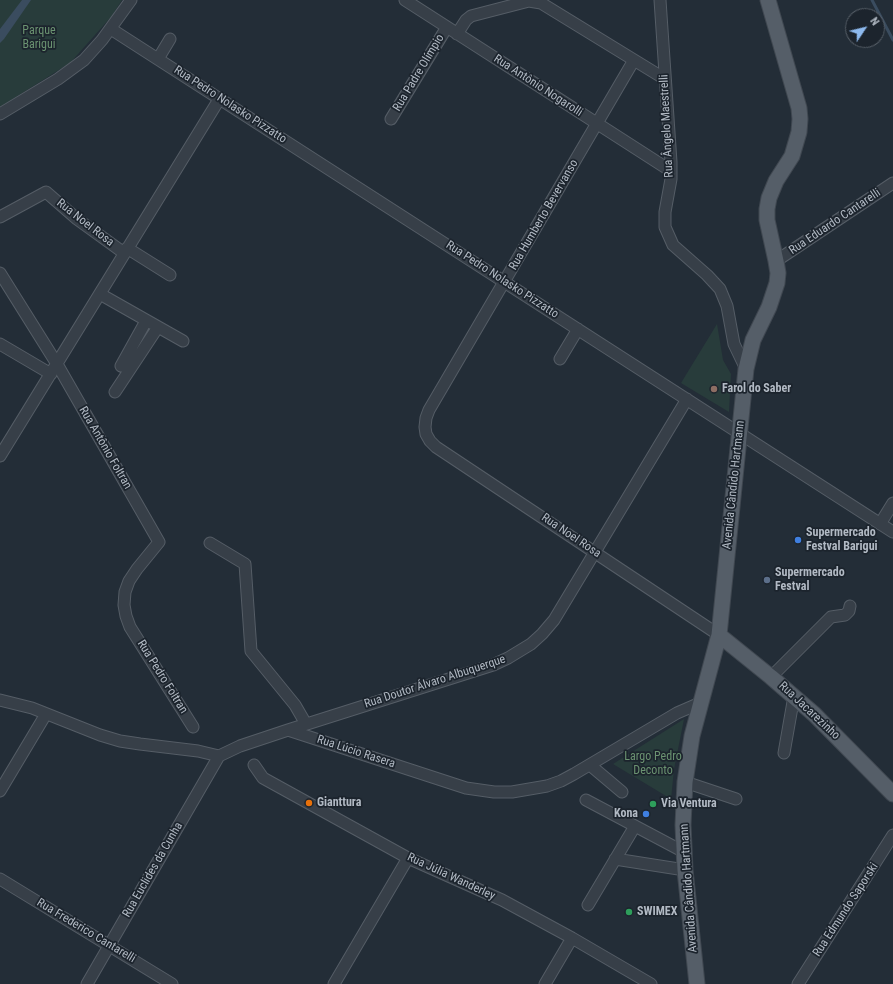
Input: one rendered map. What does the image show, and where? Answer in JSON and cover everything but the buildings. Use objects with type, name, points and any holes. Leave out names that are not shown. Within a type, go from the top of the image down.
[{"type":"main road","name":"Avenida Cândido Hartmann","points":[[697,984],[685,870],[684,782],[692,736],[719,634],[746,369],[753,340],[778,283],[778,272],[767,209],[769,198],[776,181],[792,156],[799,132],[800,119],[796,94],[768,0]]},
{"type":"main road","name":"Rua Jacarezinho","points":[[719,634],[794,696],[893,794]]},
{"type":"street","points":[[0,114],[58,79],[94,50],[131,0]]},
{"type":"street","name":"Rua Antônio Nogarolli","points":[[405,0],[671,171]]},
{"type":"street","name":"Rua Ângelo Maestrelli","points":[[660,0],[671,171],[664,220],[665,227],[673,245],[681,254],[707,275],[720,289],[727,306],[734,344],[746,369]]},
{"type":"street","points":[[457,34],[466,20],[472,16],[529,1],[541,3],[665,79]]},
{"type":"street","name":"Rua Padre Olímpio","points":[[391,119],[446,27]]},
{"type":"street","name":"Rua Pedro Nolasko Pizzatto","points":[[111,29],[893,532]]},
{"type":"street","points":[[158,59],[170,39]]},
{"type":"street","name":"Rua Humberto Bevervanso","points":[[426,434],[426,418],[429,410],[634,60]]},
{"type":"street","points":[[0,456],[220,98]]},
{"type":"street","name":"Rua Eduardo Cantarelli","points":[[776,261],[893,183]]},
{"type":"street","name":"Rua Noel Rosa","points":[[0,217],[46,192],[77,219],[126,251],[170,275]]},
{"type":"street","name":"Rua Antônio Foltran","points":[[0,273],[54,369],[159,542],[129,581],[124,605],[130,627]]},
{"type":"street","points":[[100,294],[183,341]]},
{"type":"street","points":[[121,366],[146,321]]},
{"type":"street","points":[[115,392],[158,327]]},
{"type":"street","points":[[560,359],[578,329]]},
{"type":"street","points":[[0,344],[54,369]]},
{"type":"street","name":"Rua Doutor Álvaro Albuquerque","points":[[288,730],[493,665],[520,652],[542,634],[554,620],[687,399]]},
{"type":"street","name":"Rua Noel Rosa","points":[[426,434],[436,447],[719,634]]},
{"type":"street","points":[[880,524],[893,504]]},
{"type":"street","points":[[210,543],[245,564],[251,651],[295,705],[306,724]]},
{"type":"street","points":[[771,677],[832,617],[845,615],[849,612],[850,606]]},
{"type":"street","name":"Rua Pedro Foltran","points":[[130,627],[193,727]]},
{"type":"street","points":[[784,753],[794,696]]},
{"type":"street","points":[[0,700],[46,714],[120,741],[198,751],[219,756],[240,746],[288,730]]},
{"type":"street","name":"Rua Lúcio Rasera","points":[[288,730],[457,786],[480,791],[512,792],[547,786],[574,774],[677,713],[700,703]]},
{"type":"street","points":[[0,791],[46,714]]},
{"type":"street","name":"Rua Euclides da Cunha","points":[[87,984],[219,756]]},
{"type":"street","name":"Rua Júlia Wanderley","points":[[254,765],[263,778],[408,858],[502,900],[572,938],[651,984]]},
{"type":"street","points":[[590,765],[622,792]]},
{"type":"street","points":[[684,782],[736,799]]},
{"type":"street","points":[[586,800],[684,852]]},
{"type":"street","points":[[588,905],[635,826]]},
{"type":"street","name":"Rua Edmundo Saporski","points":[[798,984],[893,836]]},
{"type":"street","points":[[334,984],[408,858]]},
{"type":"street","points":[[615,860],[685,870]]},
{"type":"street","name":"Rua Frederico Cantarelli","points":[[0,879],[109,946],[158,980],[172,984]]},
{"type":"street","points":[[545,984],[572,938]]},
{"type":"green space","name":"Parque Barigui","points":[[0,0],[122,0],[111,17],[70,63],[0,107]]},
{"type":"green space","points":[[717,324],[723,360],[731,374],[729,412],[681,383]]},
{"type":"green space","name":"Largo Pedro Deconto","points":[[684,719],[674,769],[671,799],[613,764]]},
{"type":"water","points":[[22,0],[31,0],[0,43],[0,29]]},
{"type":"waterway","points":[[872,0],[893,40]]},
{"type":"place","name":"Farol do Saber","points":[[714,389]]},
{"type":"place","name":"Supermercado Festval Barigui","points":[[798,540]]},
{"type":"place","name":"Supermercado Festval","points":[[767,580]]},
{"type":"place","name":"Gianttura","points":[[309,803]]},
{"type":"place","name":"Via Ventura","points":[[653,804]]},
{"type":"place","name":"Kona","points":[[646,814]]},
{"type":"place","name":"SWIMEX","points":[[629,912]]}]
